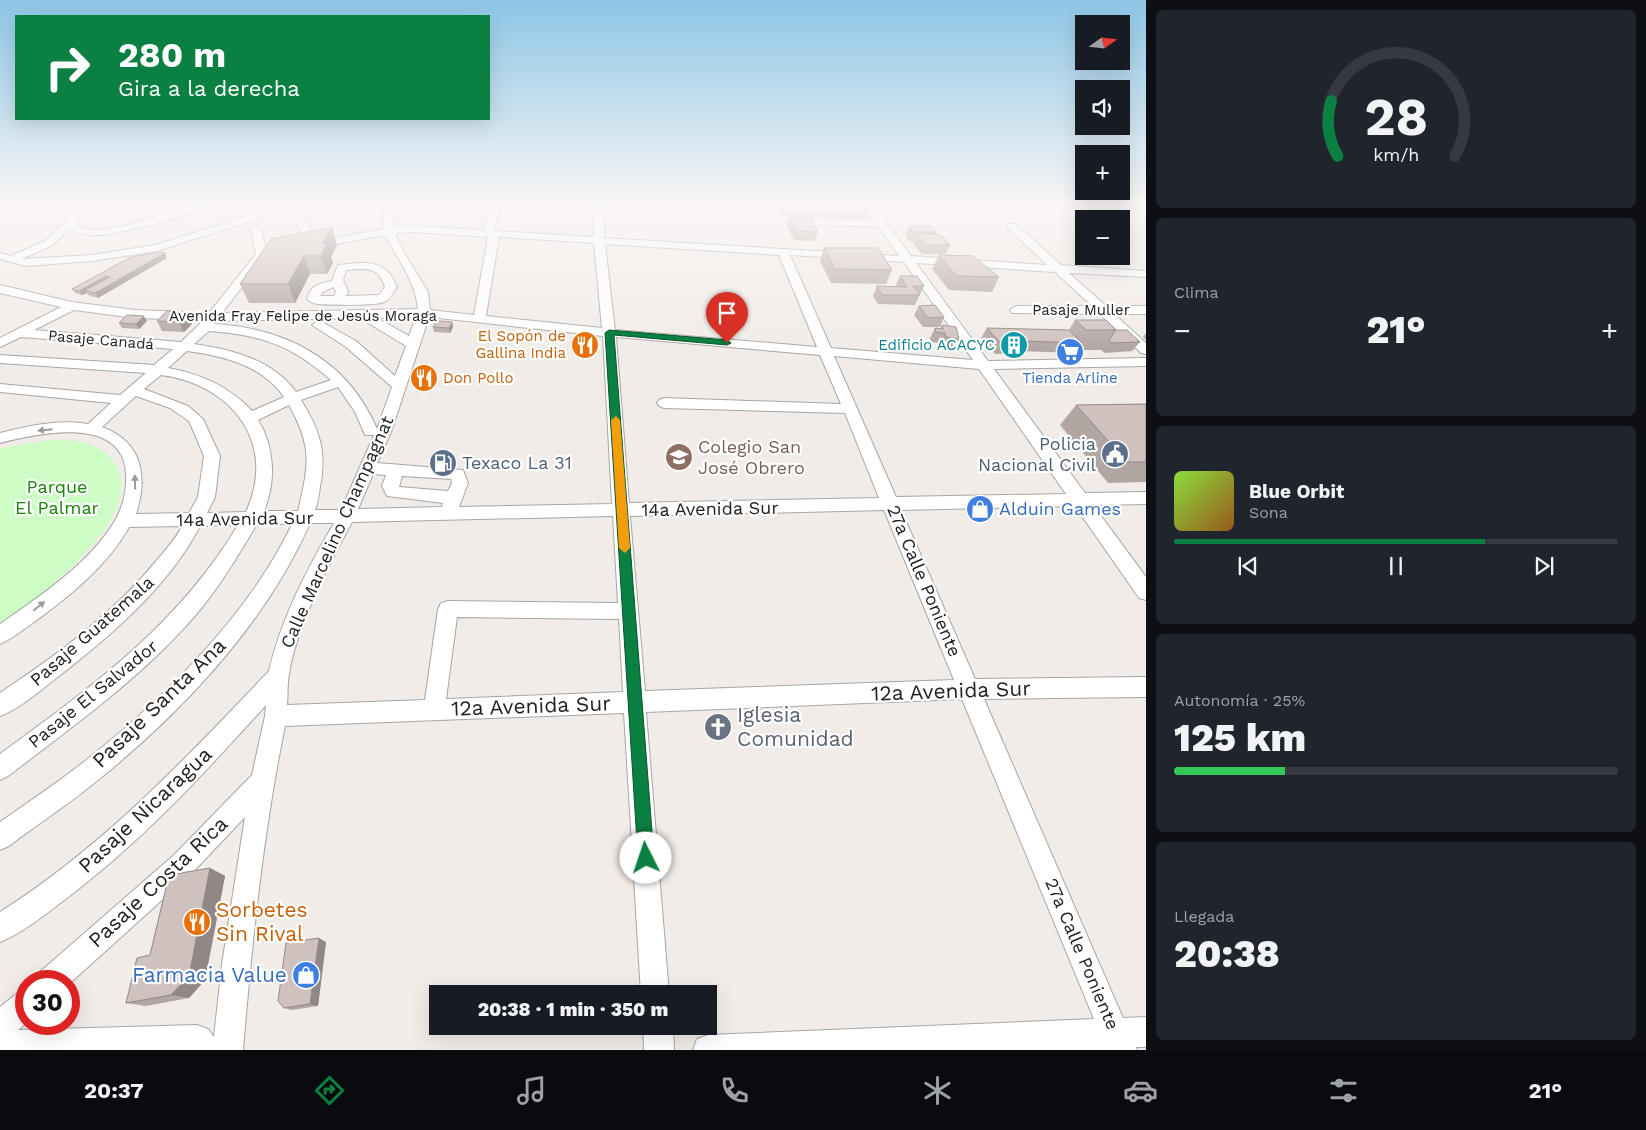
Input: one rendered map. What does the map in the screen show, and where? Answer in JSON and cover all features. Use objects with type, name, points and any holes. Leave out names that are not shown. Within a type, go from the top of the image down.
[{"type":"street","points":[[0,265],[27,253]]},
{"type":"street","points":[[0,256],[26,263],[92,258],[124,253]]},
{"type":"street","points":[[91,429],[160,369],[209,322],[262,254],[267,253]]},
{"type":"street","name":"Calle Marcelino Champagnat","points":[[228,1050],[236,964],[262,781],[276,716],[278,676],[292,626],[318,567],[346,517],[383,432],[424,314],[422,292],[418,282],[399,253]]},
{"type":"street","points":[[479,319],[488,253]]},
{"type":"street","points":[[600,253],[609,333],[654,985]]},
{"type":"street","name":"27a Calle Poniente","points":[[784,253],[1118,1041]]},
{"type":"street","points":[[814,253],[1146,274]]},
{"type":"street","points":[[905,253],[1146,592]]},
{"type":"street","points":[[1042,253],[1146,350]]},
{"type":"street","points":[[337,283],[342,267],[374,266],[387,273],[391,287]]},
{"type":"street","points":[[337,283],[317,289],[313,298],[316,300],[380,299],[386,295],[391,287],[418,282]]},
{"type":"street","points":[[337,283],[341,286],[342,290],[338,300]]},
{"type":"street","name":"Avenida Fray Felipe de Jesús Moraga","points":[[0,289],[72,306],[209,322],[362,314],[424,314],[609,333],[984,365],[1146,362]]},
{"type":"street","points":[[0,343],[72,306]]},
{"type":"street","name":"Pasaje Muller","points":[[1016,310],[1146,310]]},
{"type":"street","points":[[362,314],[413,344]]},
{"type":"street","points":[[209,322],[275,338],[304,353],[340,382],[360,407],[370,431]]},
{"type":"street","points":[[318,325],[351,344],[399,386]]},
{"type":"street","name":"Pasaje Canadá","points":[[18,333],[184,346]]},
{"type":"street","points":[[184,346],[239,359],[262,368],[279,380],[293,398],[308,427],[316,456],[313,487],[304,518]]},
{"type":"street","points":[[0,359],[160,369],[211,386],[229,397],[250,418],[259,437],[264,465],[263,489],[252,518]]},
{"type":"street","points":[[250,418],[293,398],[340,382]]},
{"type":"street","name":"Pasaje Guatemala","points":[[0,388],[130,395],[182,409],[191,415],[202,430],[209,444],[212,464],[212,477],[197,520],[162,571],[133,601],[40,679],[0,706]]},
{"type":"street","points":[[664,403],[850,409]]},
{"type":"street","points":[[0,438],[46,430],[91,429],[112,439],[126,452],[135,470],[133,503],[111,541],[87,566],[0,635]]},
{"type":"street","points":[[367,468],[457,474],[460,483],[447,515]]},
{"type":"street","points":[[396,469],[390,486],[393,492],[454,498]]},
{"type":"street","name":"14a Avenida Sur","points":[[124,521],[1146,498]]},
{"type":"street","name":"Pasaje El Salvador","points":[[0,768],[126,671],[164,635],[196,601],[217,574],[252,518]]},
{"type":"street","name":"Pasaje Santa Ana","points":[[0,837],[81,779],[116,750],[195,674],[254,605],[274,576],[304,518]]},
{"type":"street","points":[[434,710],[448,609],[629,611]]},
{"type":"street","name":"Pasaje Nicaragua","points":[[0,928],[73,878],[128,831],[179,782],[278,676]]},
{"type":"street","name":"12a Avenida Sur","points":[[276,716],[970,689],[1146,687]]},
{"type":"street","name":"Pasaje Costa Rica","points":[[63,970],[182,864],[262,781]]},
{"type":"street","points":[[0,1027],[15,1014]]},
{"type":"street","points":[[708,1050],[1118,1041],[1146,1032]]},
{"type":"street","points":[[658,1035],[659,1050]]},
{"type":"street","points":[[0,1046],[197,1040],[206,1050]]},
{"type":"green space","name":"Parque El Palmar","points":[[51,440],[85,443],[107,455],[113,461],[121,482],[118,505],[104,529],[85,553],[38,597],[0,626],[0,448]]},
{"type":"building","points":[[165,253],[95,293],[85,290],[110,277],[106,276],[79,291],[72,289],[131,257]]},
{"type":"building","points":[[261,253],[322,253],[321,256],[304,256],[288,284],[240,284]]},
{"type":"building","points":[[827,253],[881,253],[892,270],[835,269]]},
{"type":"building","points":[[939,255],[973,256],[999,277],[956,276]]},
{"type":"building","points":[[900,276],[917,276],[924,286],[913,286],[920,295],[882,295],[877,286],[907,287]]},
{"type":"building","points":[[935,305],[944,317],[928,318],[919,306]]},
{"type":"building","points":[[167,311],[183,312],[186,315],[179,322],[157,321]]},
{"type":"building","points":[[127,315],[144,316],[136,324],[119,323]]},
{"type":"building","points":[[1075,320],[1106,320],[1116,330],[1086,330]]},
{"type":"building","points":[[436,322],[452,322],[449,328],[433,327]]},
{"type":"building","points":[[942,325],[956,327],[959,339],[946,337],[945,333],[936,332],[935,328],[943,329]]},
{"type":"building","points":[[987,328],[1069,330],[1082,343],[1023,341],[1025,343],[1001,344]]},
{"type":"building","points":[[1116,330],[1127,330],[1140,342],[1112,343],[1109,340]]},
{"type":"building","points":[[1146,404],[1146,462],[1127,462],[1076,405]]},
{"type":"building","points":[[210,868],[189,976],[171,995],[126,1003],[137,958],[150,955],[169,875]]},
{"type":"building","name":"Farmacia Value","points":[[319,938],[310,1004],[284,1008],[278,1001],[286,943]]},
{"type":"slow traffic","points":[[616,420],[625,548]]},
{"type":"place","name":"El Sopón de Gallina India","points":[[585,345]]},
{"type":"place","name":"Edificio ACACYC","points":[[1014,345]]},
{"type":"place","name":"Tienda Arline","points":[[1070,352]]},
{"type":"place","name":"Don Pollo","points":[[424,378]]},
{"type":"place","name":"Policia Nacional Civil","points":[[1115,454]]},
{"type":"place","name":"Colegio San José Obrero","points":[[679,457]]},
{"type":"place","name":"Texaco La 31","points":[[443,463]]},
{"type":"place","name":"Alduin Games","points":[[980,509]]},
{"type":"place","name":"Iglesia Comunidad","points":[[718,727]]},
{"type":"place","name":"Sorbetes Sin Rival","points":[[197,922]]},
{"type":"place","name":"Farmacia Value","points":[[306,975]]},
{"type":"route","points":[[646,858],[609,333],[727,343]]}]
